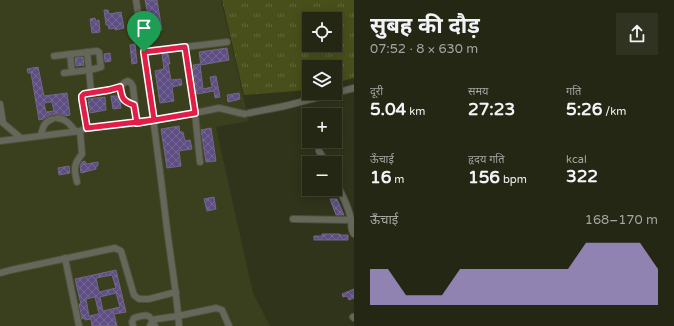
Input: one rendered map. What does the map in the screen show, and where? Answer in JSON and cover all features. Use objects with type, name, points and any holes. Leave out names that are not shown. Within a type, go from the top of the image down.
[{"type":"street","points":[[136,0],[154,120],[179,326]]},
{"type":"street","points":[[144,52],[227,42]]},
{"type":"street","points":[[185,47],[195,113],[200,162]]},
{"type":"street","points":[[87,52],[91,92]]},
{"type":"street","points":[[54,56],[99,52],[101,67],[64,73]]},
{"type":"street","points":[[70,54],[72,72]]},
{"type":"street","points":[[134,105],[124,101],[122,98],[120,87],[123,82],[128,81],[131,83],[137,123]]},
{"type":"street","points":[[87,128],[82,96],[91,92],[120,87]]},
{"type":"street","points":[[342,91],[354,88]]},
{"type":"street","points":[[0,141],[77,131],[87,128],[137,123],[219,108],[240,113],[247,113],[308,100]]},
{"type":"street","points":[[0,104],[1,126],[21,138]]},
{"type":"street","points":[[41,135],[43,126],[46,122],[55,118],[63,118],[77,131],[82,154],[74,165],[77,182]]},
{"type":"street","points":[[319,151],[322,156]]},
{"type":"street","points":[[342,196],[348,210],[351,220],[351,230],[354,234]]},
{"type":"street","points":[[293,219],[351,220]]},
{"type":"street","points":[[0,273],[114,248],[121,251],[134,295],[139,300],[176,292]]},
{"type":"street","points":[[65,258],[79,326]]},
{"type":"street","points":[[133,326],[132,322],[134,318],[144,315],[149,316],[153,324],[157,319],[216,308],[222,310],[229,326]]},
{"type":"shaded area","points":[[0,0],[221,0],[249,121],[216,127],[253,293],[270,326],[0,326]]},
{"type":"green space","points":[[222,0],[354,0],[354,78],[342,81],[342,60],[302,60],[302,91],[244,95]]},
{"type":"building","points":[[145,0],[157,0],[162,30],[150,31],[148,18],[145,19],[144,15],[148,15]]},
{"type":"building","points":[[104,10],[108,10],[109,14],[121,12],[124,28],[115,30],[115,28],[109,29],[108,25],[106,25]]},
{"type":"building","points":[[95,18],[96,21],[99,20],[100,32],[92,33],[90,19]]},
{"type":"building","points":[[135,44],[137,63],[132,64],[130,45]]},
{"type":"building","points":[[227,48],[229,60],[201,65],[199,52]]},
{"type":"building","points":[[110,53],[111,61],[105,62],[104,54]]},
{"type":"building","points":[[162,54],[168,54],[171,80],[181,79],[182,85],[172,87],[174,101],[160,103],[155,71],[164,69]]},
{"type":"building","points":[[83,57],[84,65],[76,66],[75,58]]},
{"type":"building","points":[[200,64],[203,89],[212,87],[210,77],[216,76],[220,97],[215,98],[214,91],[197,94],[193,65]]},
{"type":"building","points":[[38,67],[44,96],[67,93],[70,115],[65,116],[56,114],[39,120],[31,73],[28,73],[27,69]],"holes":[[[52,102],[54,111],[46,112],[44,103]]]},
{"type":"building","points":[[239,93],[240,99],[228,102],[227,95]]},
{"type":"building","points":[[111,96],[117,96],[121,108],[113,109]]},
{"type":"building","points":[[105,97],[106,110],[90,113],[88,99]]},
{"type":"building","points":[[179,126],[180,132],[183,132],[185,141],[190,140],[192,149],[179,151],[181,166],[167,168],[161,129]]},
{"type":"building","points":[[211,128],[216,161],[206,162],[201,130]]},
{"type":"building","points":[[85,161],[86,164],[98,162],[98,166],[96,166],[96,169],[81,173],[80,166],[82,162]]},
{"type":"building","points":[[69,166],[70,173],[59,175],[58,168]]},
{"type":"building","points":[[214,197],[216,209],[207,211],[204,199]]},
{"type":"building","points":[[330,199],[337,199],[344,215],[336,215]]},
{"type":"building","points":[[322,234],[348,235],[348,240],[314,240],[314,236],[322,236]]},
{"type":"building","points":[[116,270],[126,312],[114,314],[117,326],[92,326],[91,319],[82,319],[79,304],[81,304],[75,279]],"holes":[[[112,275],[116,288],[99,292],[96,278]],[[116,293],[120,307],[103,311],[100,297]],[[95,297],[99,314],[89,316],[86,299]]]},
{"type":"building","points":[[354,289],[354,298],[349,300],[347,296],[343,297],[342,294]]},
{"type":"route","points":[[144,52],[154,120],[137,123],[87,128],[82,96],[91,92],[116,89],[120,87],[124,101],[134,105],[137,123],[195,113],[185,47],[144,52]]}]
